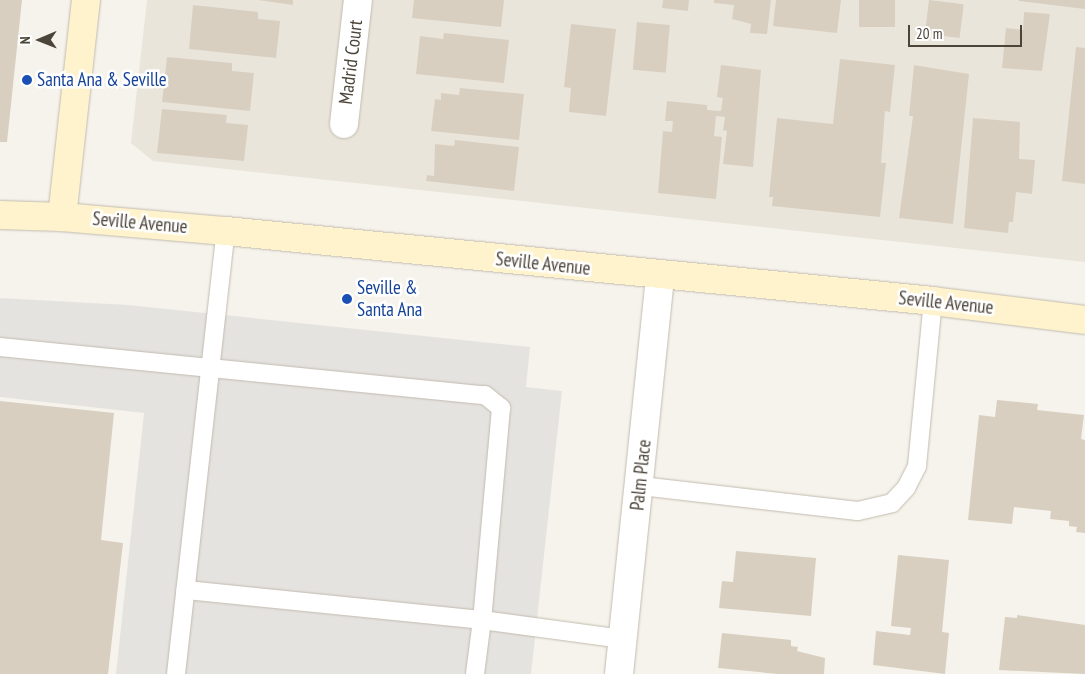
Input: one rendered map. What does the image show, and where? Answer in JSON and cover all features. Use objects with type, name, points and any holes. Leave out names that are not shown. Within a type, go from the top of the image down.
[{"type":"street","points":[[62,217],[86,0]]},
{"type":"street","name":"Madrid Court","points":[[344,124],[358,0]]},
{"type":"street","name":"Seville Avenue","points":[[0,215],[62,217],[226,231],[660,276],[934,301],[1085,320]]},
{"type":"street","name":"Palm Place","points":[[619,674],[641,486],[660,276]]},
{"type":"lane","points":[[176,674],[226,231]]},
{"type":"lane","points":[[641,486],[858,511],[892,503],[906,488],[917,466],[934,301]]},
{"type":"lane","points":[[0,347],[211,366],[485,395],[501,408],[482,620],[475,674]]},
{"type":"lane","points":[[186,590],[482,620],[623,638]]},
{"type":"shaded area","points":[[147,0],[1085,0],[1085,262],[153,161],[131,143]]},
{"type":"shaded area","points":[[0,298],[128,305],[530,347],[526,387],[562,391],[531,674],[116,674],[144,413],[0,397]]},
{"type":"building","points":[[0,0],[22,0],[7,142],[0,142]]},
{"type":"building","points":[[258,0],[293,0],[293,5]]},
{"type":"building","points":[[414,0],[504,0],[501,27],[412,18]]},
{"type":"building","points":[[663,0],[689,0],[688,11],[662,8]]},
{"type":"building","points":[[714,0],[771,0],[767,34],[750,33],[751,24],[732,19],[734,5],[714,3]]},
{"type":"building","points":[[776,0],[841,0],[837,33],[773,26]]},
{"type":"building","points":[[859,0],[895,0],[895,27],[859,27]]},
{"type":"building","points":[[929,0],[964,4],[960,38],[925,34]]},
{"type":"building","points":[[1085,0],[1085,9],[1019,1]]},
{"type":"building","points":[[193,5],[258,12],[258,19],[280,21],[276,58],[189,49]]},
{"type":"building","points":[[1024,12],[1050,14],[1042,71],[1002,68],[1006,28],[1023,30]]},
{"type":"building","points":[[637,22],[670,25],[666,73],[633,70]]},
{"type":"building","points":[[571,24],[616,29],[606,116],[569,112],[571,88],[564,87]]},
{"type":"building","points":[[444,33],[509,40],[504,83],[416,74],[420,36],[443,39]]},
{"type":"building","points":[[1076,47],[1085,48],[1085,184],[1062,181]]},
{"type":"building","points":[[167,57],[232,63],[232,71],[254,73],[250,111],[162,102]]},
{"type":"building","points":[[840,59],[895,65],[890,112],[885,111],[881,163],[886,163],[880,217],[772,206],[773,197],[769,197],[777,118],[833,124]]},
{"type":"building","points":[[721,65],[761,70],[753,167],[723,164],[727,131],[723,130],[725,117],[716,116],[714,136],[722,137],[716,199],[658,193],[663,131],[672,132],[673,121],[665,121],[667,101],[707,105],[707,110],[721,111],[723,98],[717,97]]},
{"type":"building","points":[[914,65],[969,74],[953,224],[899,218],[913,116],[909,116]]},
{"type":"building","points":[[460,88],[524,94],[519,140],[431,131],[435,99],[441,100],[441,93],[459,95]]},
{"type":"building","points":[[162,109],[227,115],[226,123],[248,125],[244,161],[157,153]]},
{"type":"building","points":[[973,118],[1020,122],[1019,159],[1035,160],[1032,194],[1016,192],[1013,222],[1009,222],[1008,233],[964,228]]},
{"type":"building","points":[[455,140],[519,147],[514,191],[426,181],[427,175],[434,176],[435,144],[454,146]]},
{"type":"building","points":[[997,400],[1038,404],[1037,410],[1084,415],[1081,439],[1085,440],[1085,533],[1076,532],[1077,527],[1069,526],[1069,521],[1050,519],[1051,511],[1014,507],[1012,524],[968,520],[979,415],[995,417]]},
{"type":"building","points":[[0,401],[114,413],[101,540],[123,543],[108,674],[0,674]]},
{"type":"building","points":[[736,551],[816,558],[811,616],[719,608],[722,581],[733,582]]},
{"type":"building","points":[[898,555],[949,560],[942,632],[949,633],[945,674],[873,665],[876,631],[910,635],[911,628],[891,626]]},
{"type":"building","points":[[1017,615],[1085,625],[1085,674],[999,670],[1005,617],[1017,618]]},
{"type":"building","points":[[722,633],[791,640],[791,646],[798,647],[797,651],[825,658],[824,674],[778,674],[718,668]]},
{"type":"place","name":"Santa Ana & Seville","points":[[27,80]]},
{"type":"place","name":"Seville & Santa Ana","points":[[347,299]]}]
